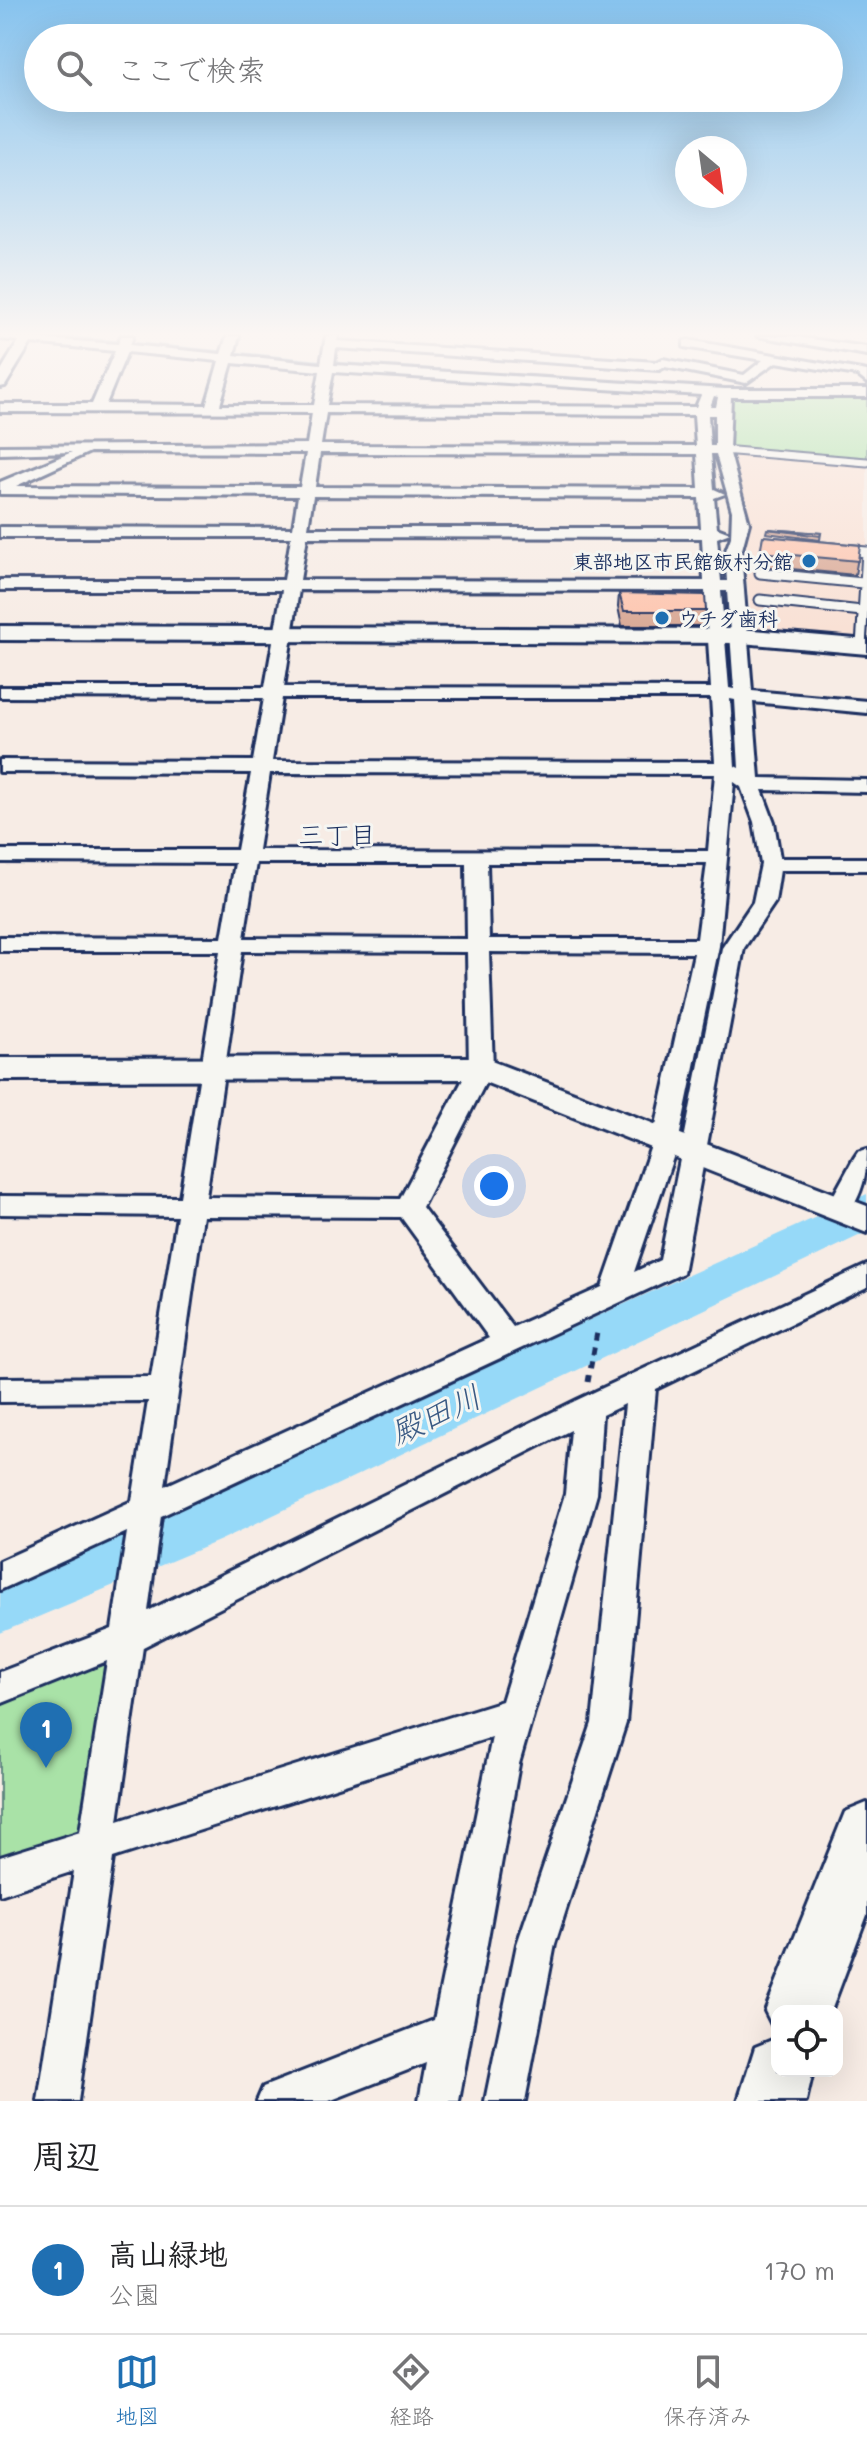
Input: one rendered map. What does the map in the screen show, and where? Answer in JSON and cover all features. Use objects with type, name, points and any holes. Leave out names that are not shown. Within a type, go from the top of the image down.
[{"type":"main road","points":[[800,2005],[867,1833]]},
{"type":"main road","points":[[772,2101],[778,2077]]},
{"type":"street","points":[[58,2101],[212,1068],[318,434]]},
{"type":"street","points":[[0,450],[315,450],[439,434]]},
{"type":"street","points":[[520,434],[713,450]]},
{"type":"street","points":[[0,1576],[147,1520],[506,1340],[673,1266],[679,1148],[718,865],[725,768],[705,494],[713,434]]},
{"type":"street","points":[[0,488],[97,448]]},
{"type":"street","points":[[613,1294],[679,1148],[733,948],[764,902],[771,864],[764,822],[750,784],[733,553],[741,533],[741,503],[713,450]]},
{"type":"street","points":[[0,488],[308,493],[737,494]]},
{"type":"street","points":[[0,532],[741,533]]},
{"type":"street","points":[[0,585],[736,586]]},
{"type":"street","points":[[0,633],[741,636],[864,647]]},
{"type":"street","points":[[0,692],[719,693],[867,707]]},
{"type":"street","points":[[0,766],[725,768],[750,784],[867,786]]},
{"type":"street","points":[[0,856],[718,865]]},
{"type":"street","points":[[0,868],[246,860]]},
{"type":"street","points":[[408,1208],[481,1068],[476,862]]},
{"type":"street","points":[[771,864],[867,864]]},
{"type":"street","points":[[0,944],[708,946]]},
{"type":"street","points":[[0,1069],[481,1068],[679,1148],[859,1189]]},
{"type":"street","points":[[0,1205],[408,1208]]},
{"type":"street","points":[[408,1208],[506,1340]]},
{"type":"street","points":[[0,1688],[128,1630],[587,1398],[642,1384],[867,1275]]},
{"type":"street","points":[[505,2101],[536,1944],[609,1723],[642,1384]]},
{"type":"street","points":[[0,1390],[166,1389]]},
{"type":"street","points":[[439,2101],[501,1764],[581,1494],[587,1398]]},
{"type":"street","points":[[0,1876],[518,1712]]},
{"type":"street","points":[[277,2101],[454,2032]]},
{"type":"lane","points":[[713,450],[867,462]]},
{"type":"lane","points":[[837,549],[867,552],[862,611],[864,647]]},
{"type":"lane","points":[[760,573],[863,583]]},
{"type":"lane","points":[[760,600],[862,611]]},
{"type":"path","points":[[587,1398],[599,1321]]},
{"type":"shaded area","points":[[734,455],[867,466],[867,642],[753,631],[746,571],[748,504],[736,481]]},
{"type":"green space","points":[[730,434],[867,434],[867,460],[730,449]]},
{"type":"green space","points":[[108,1659],[82,1831],[0,1856],[0,1704]]},
{"type":"building","points":[[767,529],[821,533],[820,536]]},
{"type":"building","points":[[763,536],[860,545],[858,561],[760,552]]},
{"type":"building","points":[[619,593],[705,595],[706,611],[624,611]]},
{"type":"waterway","name":"殿田川","points":[[0,1606],[200,1523],[867,1211]]},
{"type":"place","name":"東部地区市民館飯村分館","points":[[809,561]]},
{"type":"place","name":"ウチダ歯科","points":[[662,618]]},
{"type":"place","name":"高山緑地","points":[[46,1768]]},
{"type":"district","name":"三丁目","points":[[337,834]]}]
